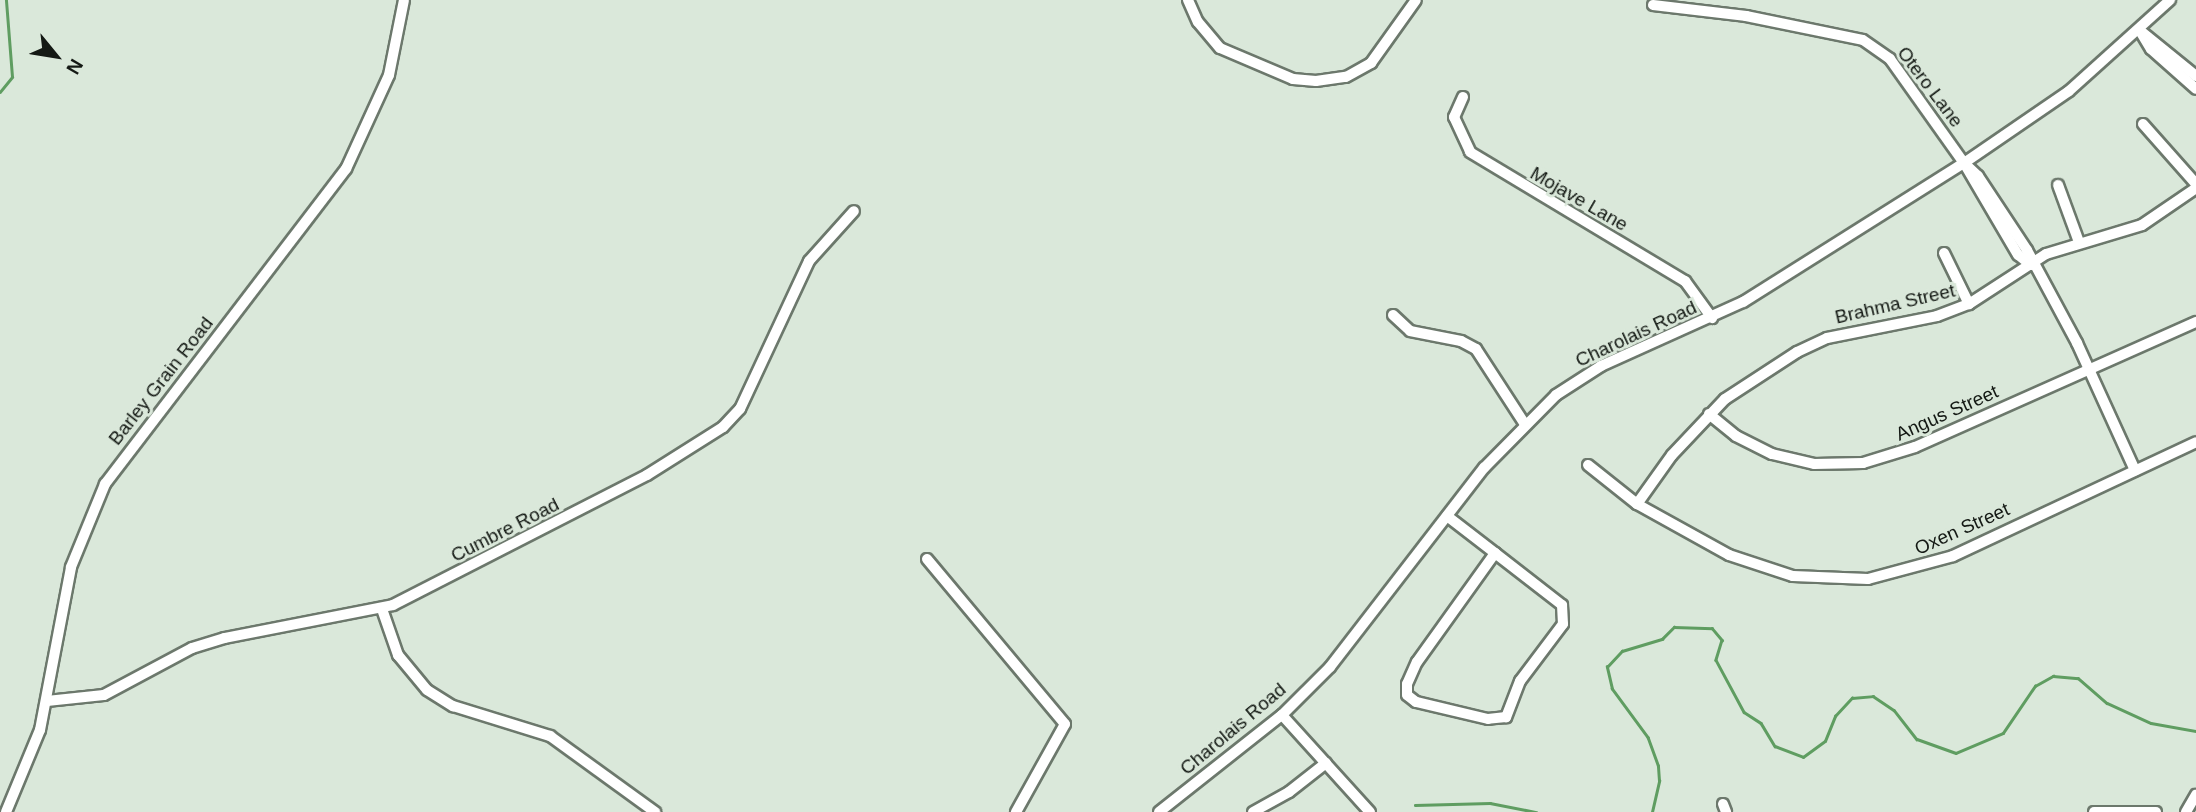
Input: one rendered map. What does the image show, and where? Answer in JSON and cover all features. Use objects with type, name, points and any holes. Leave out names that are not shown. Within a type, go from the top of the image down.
[{"type":"street","name":"Barley Grain Road","points":[[6,812],[40,730],[47,701],[58,620],[71,567],[105,484],[346,169],[389,75],[404,0]]},
{"type":"street","points":[[1188,0],[1198,22],[1220,48],[1293,79],[1316,81],[1346,77],[1371,64],[1416,0]]},
{"type":"street","name":"Charolais Road","points":[[1159,812],[1282,715],[1356,637],[1447,516],[1524,424],[1578,378],[1712,318],[1964,163],[2069,91],[2140,31],[2170,0]]},
{"type":"street","name":"Otero Lane","points":[[1653,5],[1746,16],[1863,40],[1891,59],[1964,163],[1985,187],[2027,250],[2031,265],[2088,369],[2135,470]]},
{"type":"street","points":[[2140,31],[2196,76]]},
{"type":"street","points":[[2140,31],[2151,49],[2196,89]]},
{"type":"street","name":"Mojave Lane","points":[[1463,97],[1454,117],[1470,152],[1685,281],[1712,318]]},
{"type":"street","points":[[2143,124],[2156,143],[2196,186]]},
{"type":"street","points":[[2058,185],[2079,242]]},
{"type":"street","name":"Brahma Street","points":[[1637,504],[1672,455],[1709,414],[1744,385],[1827,338],[1937,316],[1969,304],[2031,265],[2079,242],[2142,225],[2196,186]]},
{"type":"street","name":"Cumbre Road","points":[[47,701],[111,693],[192,648],[225,638],[382,609],[584,509],[723,427],[755,385],[809,261],[854,211]]},
{"type":"street","points":[[1944,253],[1969,304]]},
{"type":"street","points":[[1393,315],[1410,331],[1461,341],[1476,349],[1524,424]]},
{"type":"street","name":"Angus Street","points":[[1709,414],[1737,436],[1772,454],[1814,464],[1863,463],[1915,447],[2196,322]]},
{"type":"street","name":"Oxen Street","points":[[1588,465],[1637,504],[1699,540],[1758,566],[1793,576],[1868,579],[1953,556],[2196,442]]},
{"type":"street","points":[[1447,516],[1495,553],[1562,605],[1563,624],[1520,681],[1506,717],[1488,719],[1416,702],[1407,695],[1406,684],[1417,662],[1495,553]]},
{"type":"street","points":[[927,559],[1065,724],[1016,812]]},
{"type":"street","points":[[382,609],[398,655],[427,690],[453,706],[550,736],[654,812]]},
{"type":"street","points":[[1282,715],[1370,812]]},
{"type":"street","points":[[1254,812],[1289,792],[1326,763]]},
{"type":"street","points":[[2186,812],[2196,795]]},
{"type":"street","points":[[2094,812],[2156,812]]},
{"type":"waterway","points":[[0,92],[12,77],[6,0]]},
{"type":"waterway","points":[[1652,812],[1659,781],[1658,766],[1648,738],[1612,689],[1607,667],[1622,651],[1662,639],[1674,627],[1712,628],[1722,640],[1716,660],[1744,712],[1761,723],[1775,746],[1803,757],[1825,741],[1835,716],[1852,698],[1873,696],[1894,710],[1917,739],[1956,753],[2003,733],[2035,686],[2053,676],[2078,678],[2107,703],[2151,723],[2196,731]]},
{"type":"waterway","points":[[1415,805],[1490,803],[1536,812]]}]
